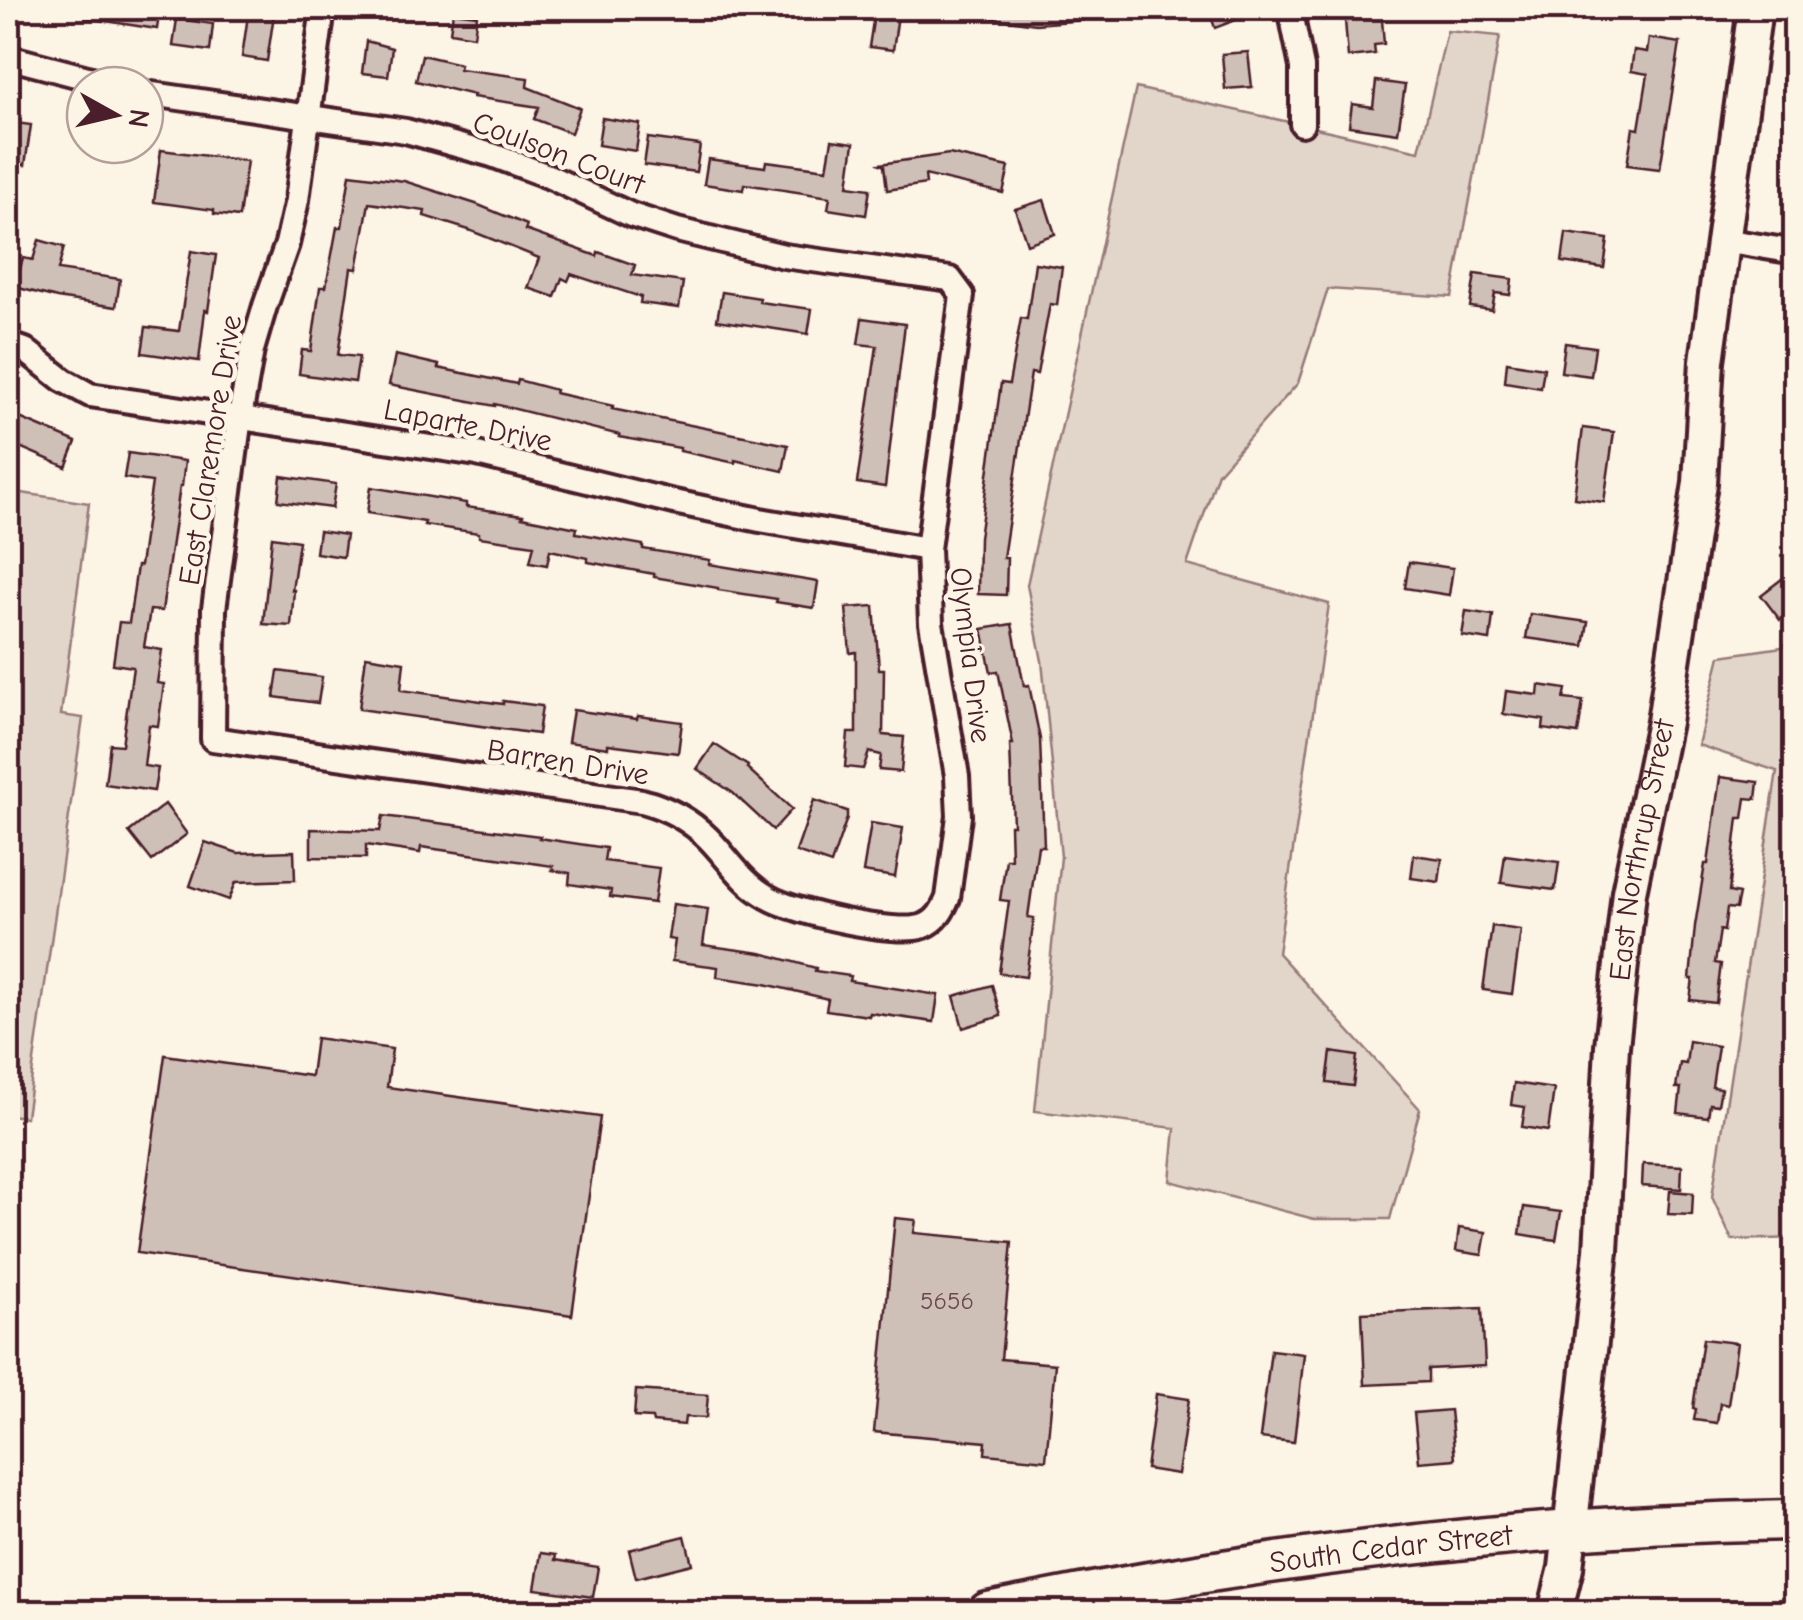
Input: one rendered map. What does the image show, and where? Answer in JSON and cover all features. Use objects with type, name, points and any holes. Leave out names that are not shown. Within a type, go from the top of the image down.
[{"type":"main road","name":"South Cedar Street","points":[[988,1612],[1288,1559],[1474,1537],[1796,1520]]},
{"type":"street","name":"East Claremore Drive","points":[[214,739],[214,609],[240,418],[252,350],[287,244],[297,200],[323,8]]},
{"type":"street","points":[[1290,8],[1302,67],[1302,124]]},
{"type":"street","name":"East Northrup Street","points":[[1555,1612],[1571,1529],[1601,1251],[1612,1046],[1629,892],[1664,722],[1700,483],[1707,361],[1755,8]]},
{"type":"street","points":[[8,57],[65,72]]},
{"type":"street","name":"Coulson Court","points":[[165,95],[406,131],[492,155],[631,214],[738,246],[950,279]]},
{"type":"street","points":[[1722,240],[1796,252]]},
{"type":"street","name":"Olympia Drive","points":[[935,920],[948,898],[959,816],[957,776],[931,623],[928,549],[962,295],[950,279]]},
{"type":"street","name":"Laparte Drive","points":[[8,344],[25,350],[62,380],[90,395],[476,454],[691,506],[928,549]]},
{"type":"street","name":"Barren Drive","points":[[214,739],[642,801],[666,808],[689,822],[746,882],[789,908],[909,930],[935,920]]},
{"type":"shaded area","points":[[1447,31],[1500,36],[1452,297],[1328,289],[1298,383],[1218,473],[1187,565],[1329,604],[1278,953],[1420,1109],[1390,1219],[1314,1219],[1170,1181],[1175,1128],[1035,1111],[1061,857],[1042,661],[1027,585],[1136,88],[1419,151]]},
{"type":"shaded area","points":[[8,491],[89,503],[61,715],[83,718],[26,1117],[8,1115]]},
{"type":"shaded area","points":[[1795,635],[1795,1238],[1732,1240],[1712,1197],[1777,771],[1698,745],[1720,656],[1782,647]]},
{"type":"building","points":[[87,8],[160,8],[157,29],[86,18]]},
{"type":"building","points":[[249,8],[275,8],[267,61],[242,57]]},
{"type":"building","points":[[875,8],[899,8],[893,50],[869,47]]},
{"type":"building","points":[[993,8],[1083,8],[1083,20],[1036,24],[992,18]]},
{"type":"building","points":[[1208,8],[1265,8],[1265,9],[1215,28]]},
{"type":"building","points":[[1344,8],[1381,8],[1384,44],[1374,45],[1375,54],[1348,57]]},
{"type":"building","points":[[453,12],[477,15],[474,36],[450,32]]},
{"type":"building","points":[[177,19],[213,24],[210,51],[173,46]]},
{"type":"building","points":[[1649,38],[1680,43],[1660,169],[1627,165],[1633,128],[1639,129],[1648,74],[1631,71],[1634,50],[1647,52]]},
{"type":"building","points":[[366,41],[392,48],[388,76],[362,73]]},
{"type":"building","points":[[1248,52],[1252,87],[1225,89],[1222,54]]},
{"type":"building","points":[[422,55],[460,64],[459,69],[528,78],[527,87],[580,108],[571,133],[534,119],[539,107],[473,97],[416,81]]},
{"type":"building","points":[[1376,81],[1405,85],[1398,133],[1349,126],[1352,104],[1373,107]]},
{"type":"building","points":[[602,118],[640,124],[636,151],[598,145]]},
{"type":"building","points":[[8,122],[31,125],[25,165],[8,163]]},
{"type":"building","points":[[648,138],[700,145],[696,172],[644,165]]},
{"type":"building","points":[[832,140],[854,143],[848,186],[870,189],[866,215],[828,209],[830,197],[744,184],[743,190],[704,184],[708,159],[765,167],[766,161],[827,169]]},
{"type":"building","points":[[165,151],[247,161],[239,217],[154,202],[159,165],[165,165]]},
{"type":"building","points":[[949,154],[1009,167],[1003,193],[925,175],[926,184],[887,190],[884,166],[880,164]]},
{"type":"building","points":[[350,174],[404,181],[476,204],[527,225],[525,230],[635,265],[632,275],[683,282],[679,308],[640,303],[641,297],[571,274],[568,281],[562,278],[555,297],[528,288],[539,258],[424,216],[425,211],[369,203],[357,269],[351,268],[338,355],[359,357],[355,382],[299,374],[302,350],[311,351],[320,287],[326,287],[337,227],[342,227]]},
{"type":"building","points":[[1044,200],[1055,234],[1027,244],[1015,209]]},
{"type":"building","points":[[1566,233],[1608,239],[1604,268],[1562,262]]},
{"type":"building","points":[[39,240],[64,247],[58,270],[120,279],[116,307],[15,287],[23,258],[33,260]]},
{"type":"building","points":[[191,251],[216,255],[199,361],[142,353],[146,327],[179,331]]},
{"type":"building","points":[[1035,263],[1062,267],[1057,305],[1050,304],[1037,374],[1031,373],[1003,558],[1007,558],[1006,595],[978,594],[979,538],[1001,383],[1009,384],[1021,318],[1027,319]]},
{"type":"building","points":[[1475,274],[1512,279],[1510,295],[1495,293],[1492,310],[1470,307]]},
{"type":"building","points":[[722,292],[812,309],[808,334],[717,320]]},
{"type":"building","points":[[862,318],[905,324],[885,487],[857,483],[877,346],[858,344]]},
{"type":"building","points":[[1565,343],[1595,347],[1591,376],[1561,372]]},
{"type":"building","points":[[395,355],[439,365],[438,368],[517,384],[518,380],[613,406],[612,409],[788,445],[783,471],[619,437],[495,404],[389,385]]},
{"type":"building","points":[[1507,362],[1544,368],[1541,388],[1505,382]]},
{"type":"building","points":[[8,413],[76,442],[66,467],[8,442]]},
{"type":"building","points":[[1583,428],[1614,432],[1604,502],[1574,498]]},
{"type":"building","points":[[128,453],[185,461],[162,611],[150,610],[144,647],[162,650],[157,683],[164,684],[158,726],[149,725],[144,766],[158,768],[154,791],[105,784],[110,744],[122,745],[133,667],[113,664],[119,622],[129,623],[152,482],[124,478]]},
{"type":"building","points":[[281,476],[336,484],[332,508],[278,501]]},
{"type":"building","points":[[371,487],[523,515],[577,528],[576,533],[710,560],[709,564],[818,582],[814,608],[654,577],[550,550],[547,565],[530,562],[534,545],[367,513]]},
{"type":"building","points":[[319,531],[346,535],[343,557],[316,553]]},
{"type":"building","points":[[272,537],[299,541],[291,626],[263,624]]},
{"type":"building","points":[[1409,562],[1453,568],[1449,595],[1405,588]]},
{"type":"building","points":[[1796,568],[1796,608],[1780,620],[1761,595]]},
{"type":"building","points":[[874,606],[879,669],[884,669],[883,735],[904,737],[901,772],[879,770],[881,755],[869,752],[863,769],[845,767],[848,733],[856,733],[856,652],[850,653],[846,608]]},
{"type":"building","points":[[1466,611],[1493,615],[1490,640],[1462,636]]},
{"type":"building","points":[[1530,614],[1588,622],[1584,646],[1526,638]]},
{"type":"building","points":[[1012,624],[1024,686],[1029,685],[1040,739],[1044,846],[1038,846],[1028,917],[1034,918],[1026,977],[999,973],[1009,901],[1000,900],[1006,859],[1011,859],[1013,744],[998,671],[991,672],[982,629]]},
{"type":"building","points":[[366,656],[404,662],[401,690],[542,706],[538,734],[359,709]]},
{"type":"building","points":[[278,671],[322,677],[318,703],[274,697]]},
{"type":"building","points":[[1539,685],[1566,689],[1564,699],[1583,701],[1578,734],[1543,729],[1544,720],[1503,714],[1506,691],[1538,695]]},
{"type":"building","points":[[573,710],[682,722],[678,753],[568,742]]},
{"type":"building","points":[[714,744],[748,766],[792,809],[773,830],[733,793],[697,769]]},
{"type":"building","points":[[1720,777],[1758,782],[1756,799],[1746,798],[1743,818],[1738,818],[1729,892],[1739,894],[1736,909],[1727,908],[1724,931],[1720,930],[1715,963],[1721,964],[1716,1003],[1690,1000],[1690,979]]},
{"type":"building","points":[[814,800],[847,811],[831,864],[796,852]]},
{"type":"building","points":[[165,804],[187,834],[152,861],[129,832]]},
{"type":"building","points":[[383,816],[606,848],[604,861],[659,868],[654,903],[610,897],[611,890],[569,884],[570,873],[552,870],[553,866],[421,847],[420,853],[366,845],[366,858],[311,857],[311,829],[380,831]]},
{"type":"building","points":[[871,823],[903,828],[895,877],[863,872]]},
{"type":"building","points":[[205,842],[238,853],[294,851],[295,880],[236,882],[229,900],[190,886]]},
{"type":"building","points":[[1414,855],[1442,859],[1439,882],[1411,878]]},
{"type":"building","points":[[1505,855],[1559,862],[1555,890],[1501,883]]},
{"type":"building","points":[[673,904],[708,909],[703,945],[761,953],[816,968],[815,971],[850,976],[849,981],[938,995],[934,1022],[826,1010],[828,999],[717,977],[718,967],[672,961],[675,940],[668,939]]},
{"type":"building","points":[[1492,926],[1521,930],[1512,994],[1483,990]]},
{"type":"building","points":[[992,985],[1001,1016],[963,1028],[954,996]]},
{"type":"building","points":[[316,1038],[392,1049],[387,1087],[600,1117],[572,1315],[137,1253],[165,1055],[311,1076]]},
{"type":"building","points":[[1689,1041],[1718,1046],[1712,1087],[1721,1088],[1718,1105],[1710,1104],[1708,1117],[1678,1113],[1681,1088],[1676,1088],[1680,1063],[1686,1064]]},
{"type":"building","points":[[1331,1052],[1357,1056],[1353,1086],[1327,1083]]},
{"type":"building","points":[[1514,1083],[1554,1089],[1548,1131],[1522,1127],[1525,1107],[1511,1105]]},
{"type":"building","points":[[1643,1164],[1682,1166],[1681,1189],[1642,1186]]},
{"type":"building","points":[[1670,1191],[1693,1193],[1692,1215],[1668,1214]]},
{"type":"building","points":[[1524,1207],[1561,1212],[1556,1240],[1520,1234]]},
{"type":"building","points":[[895,1218],[916,1220],[914,1233],[1012,1242],[1001,1359],[1055,1364],[1046,1460],[985,1454],[986,1442],[874,1432]]},
{"type":"building","points":[[1459,1228],[1486,1232],[1482,1255],[1456,1251]]},
{"type":"building","points":[[1482,1308],[1485,1366],[1428,1369],[1428,1382],[1365,1385],[1362,1313]]},
{"type":"building","points":[[1703,1339],[1737,1343],[1728,1405],[1720,1403],[1717,1423],[1694,1420]]},
{"type":"building","points":[[1271,1350],[1304,1354],[1294,1442],[1260,1438]]},
{"type":"building","points":[[636,1390],[708,1395],[706,1418],[685,1417],[684,1425],[634,1417]]},
{"type":"building","points":[[1156,1394],[1189,1399],[1178,1474],[1146,1469]]},
{"type":"building","points":[[1450,1410],[1455,1459],[1419,1462],[1414,1413]]},
{"type":"building","points":[[685,1536],[692,1564],[636,1578],[629,1550]]},
{"type":"building","points":[[541,1553],[556,1555],[555,1560],[598,1567],[593,1597],[535,1589]]}]
